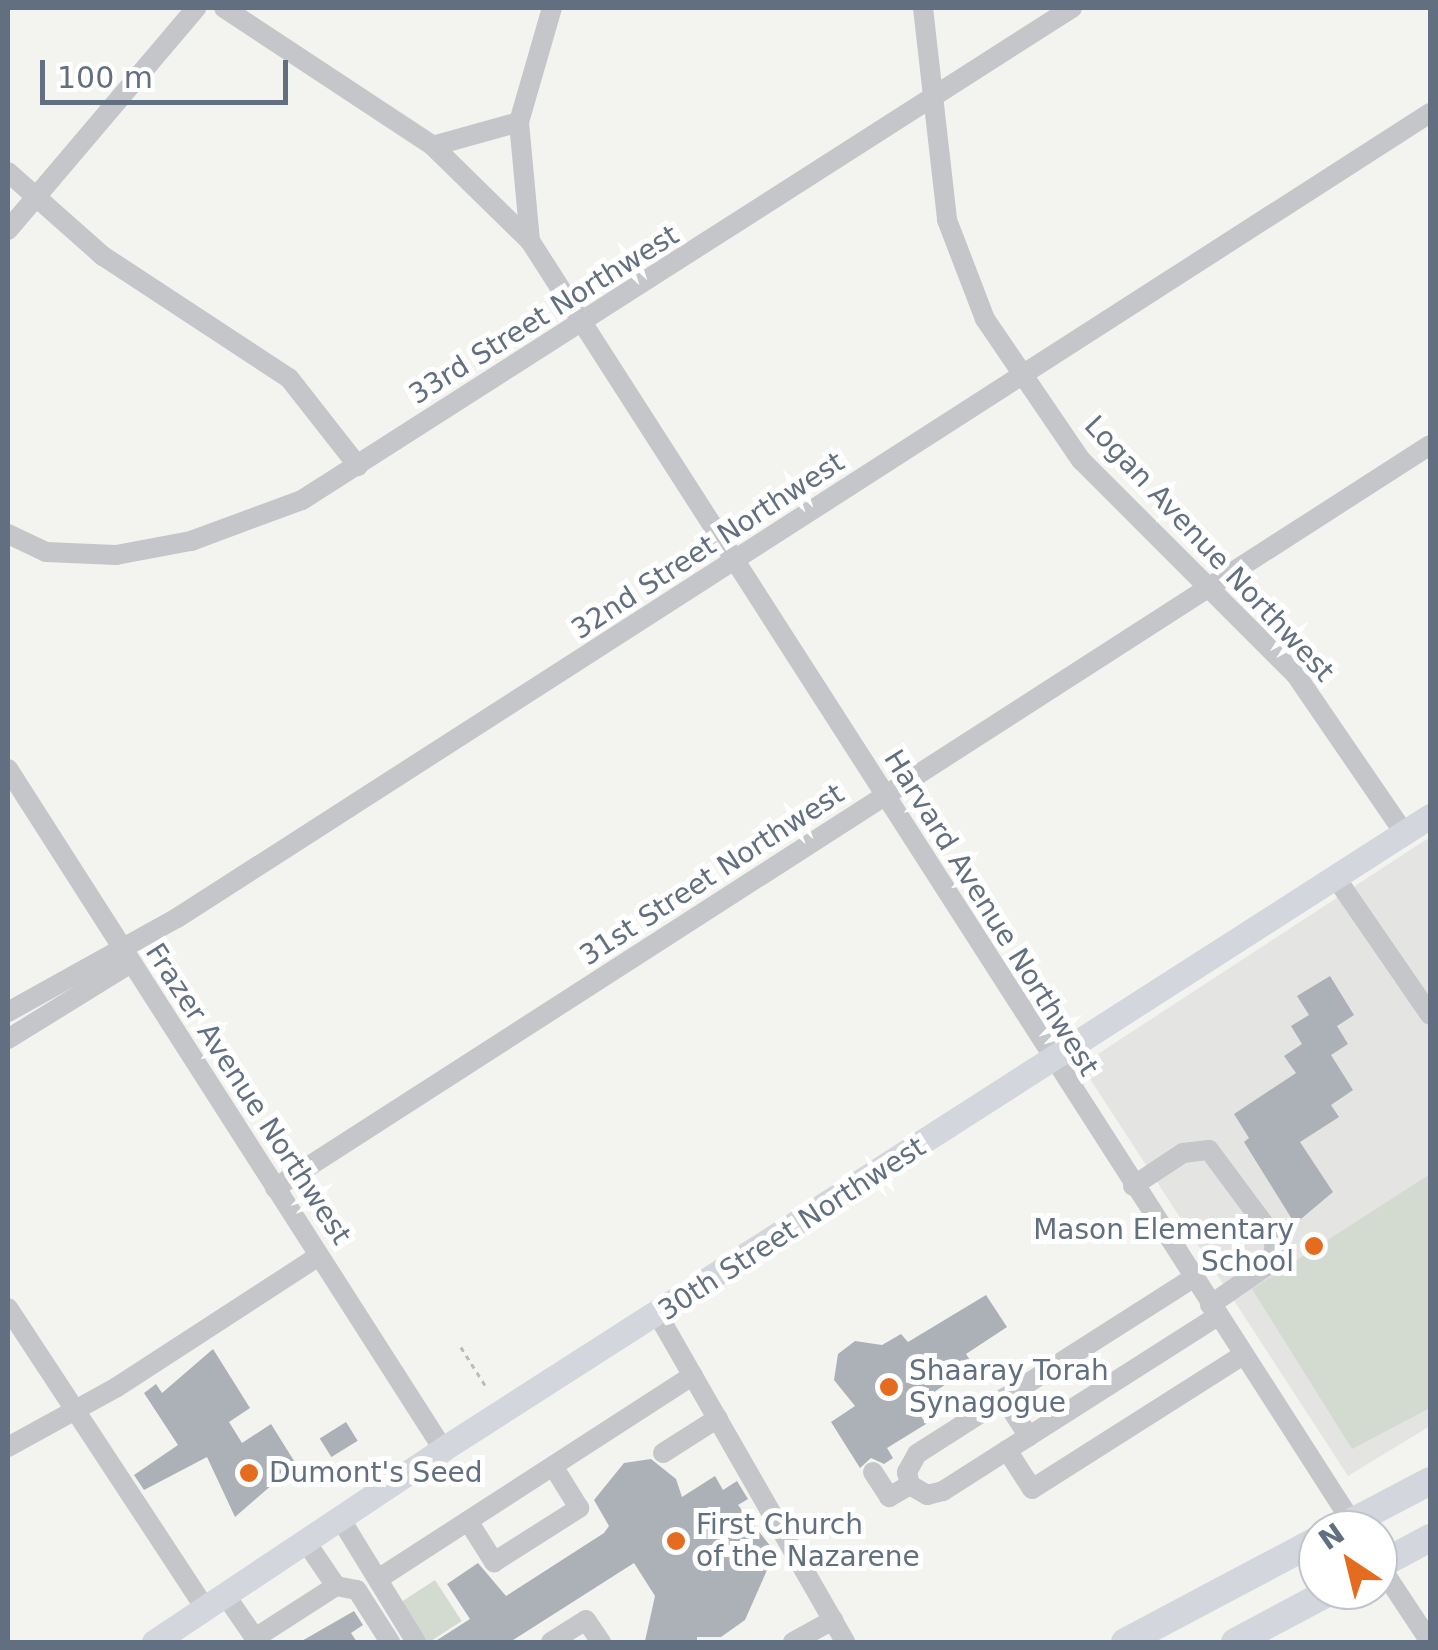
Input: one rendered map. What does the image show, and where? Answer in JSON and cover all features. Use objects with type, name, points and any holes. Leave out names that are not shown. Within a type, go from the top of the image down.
[{"type":"highway","points":[[1375,1510],[1423,1485]]},
{"type":"highway","points":[[1398,1554],[1430,1538]]},
{"type":"highway","points":[[1125,1642],[1298,1551]]},
{"type":"highway","points":[[1235,1642],[1298,1609]]},
{"type":"main road","name":"30th Street Northwest","points":[[156,1642],[443,1449],[658,1316],[1430,816]]},
{"type":"street","points":[[8,230],[196,8]]},
{"type":"street","points":[[224,8],[433,146],[530,241]]},
{"type":"street","points":[[530,241],[518,122],[552,8]]},
{"type":"street","name":"Logan Avenue Northwest","points":[[923,8],[941,189],[958,263],[1020,377],[1081,460],[1296,675],[1404,833]]},
{"type":"street","name":"33rd Street Northwest","points":[[8,534],[70,556],[139,552],[273,514],[358,466],[1072,8]]},
{"type":"street","name":"32nd Street Northwest","points":[[8,1012],[127,956],[1430,113]]},
{"type":"street","points":[[433,146],[518,122]]},
{"type":"street","points":[[8,172],[102,256],[289,378],[358,466]]},
{"type":"street","name":"Harvard Avenue Northwest","points":[[530,241],[1343,1510]]},
{"type":"street","name":"31st Street Northwest","points":[[275,1188],[1430,445]]},
{"type":"street","name":"Frazer Avenue Northwest","points":[[10,779],[443,1449]]},
{"type":"street","points":[[1336,878],[1430,1015]]},
{"type":"street","points":[[8,1039],[127,956]]},
{"type":"street","points":[[873,1472],[889,1497],[910,1485],[938,1494],[1214,1311],[1271,1262],[1270,1232],[1210,1150],[1183,1153],[1133,1186]]},
{"type":"street","points":[[8,1447],[76,1411],[319,1256]]},
{"type":"street","points":[[910,1485],[914,1458],[1193,1278]]},
{"type":"street","points":[[8,1308],[76,1411],[216,1603],[255,1638],[336,1586],[357,1590],[390,1642]]},
{"type":"street","points":[[658,1316],[845,1642]]},
{"type":"street","points":[[1008,1450],[1032,1489],[1242,1355]]},
{"type":"street","points":[[378,1580],[693,1375]]},
{"type":"street","points":[[1004,1398],[1029,1437]]},
{"type":"street","points":[[663,1453],[718,1418]]},
{"type":"street","points":[[468,1522],[494,1562],[579,1508],[553,1466]]},
{"type":"street","points":[[340,1518],[416,1642]]},
{"type":"street","points":[[306,1542],[336,1586]]},
{"type":"street","points":[[1398,1594],[1430,1642]]},
{"type":"street","points":[[551,1642],[586,1620],[600,1642]]},
{"type":"street","points":[[793,1642],[832,1620]]},
{"type":"path","points":[[461,1347],[487,1388]]},
{"type":"shaded area","name":"Mason Elementary School","points":[[1430,837],[1430,1426],[1348,1476],[1081,1065]]},
{"type":"shaded area","points":[[1430,1174],[1430,1408],[1352,1449],[1252,1289]]},
{"type":"shaded area","points":[[435,1580],[462,1621],[424,1642],[399,1603]]},
{"type":"building","name":"Mason Elementary School","points":[[1330,976],[1354,1015],[1337,1026],[1348,1044],[1331,1055],[1353,1090],[1331,1105],[1339,1117],[1300,1142],[1333,1192],[1295,1224],[1244,1142],[1249,1138],[1234,1114],[1296,1073],[1284,1056],[1302,1044],[1291,1026],[1309,1015],[1297,996]]},
{"type":"building","name":"Shaaray Torah Synagogue","points":[[986,1295],[1007,1327],[966,1354],[974,1366],[914,1405],[926,1424],[887,1448],[893,1458],[884,1464],[871,1458],[860,1468],[831,1422],[855,1406],[834,1380],[838,1354],[855,1341],[882,1345],[901,1334],[908,1342]]},
{"type":"building","points":[[213,1349],[250,1408],[229,1422],[242,1443],[271,1424],[296,1464],[235,1517],[207,1457],[144,1490],[134,1475],[178,1445],[144,1393],[156,1384],[162,1393]]},
{"type":"building","points":[[346,1422],[358,1441],[331,1457],[320,1438]]},
{"type":"building","name":"First Church of the Nazarene","points":[[651,1459],[676,1479],[682,1497],[715,1476],[723,1490],[737,1481],[748,1499],[738,1505],[775,1552],[745,1620],[721,1637],[697,1637],[697,1642],[645,1641],[655,1596],[634,1563],[510,1642],[434,1642],[470,1619],[447,1584],[478,1563],[506,1596],[604,1533],[609,1526],[594,1500],[624,1463]]},
{"type":"building","points":[[354,1611],[363,1625],[351,1633],[357,1642],[300,1642]]},
{"type":"place","name":"Mason Elementary School","points":[[1314,1246]]},
{"type":"place","name":"Shaaray Torah Synagogue","points":[[889,1387]]},
{"type":"place","name":"Dumont's Seed","points":[[249,1473]]},
{"type":"place","name":"First Church of the Nazarene","points":[[676,1541]]}]
